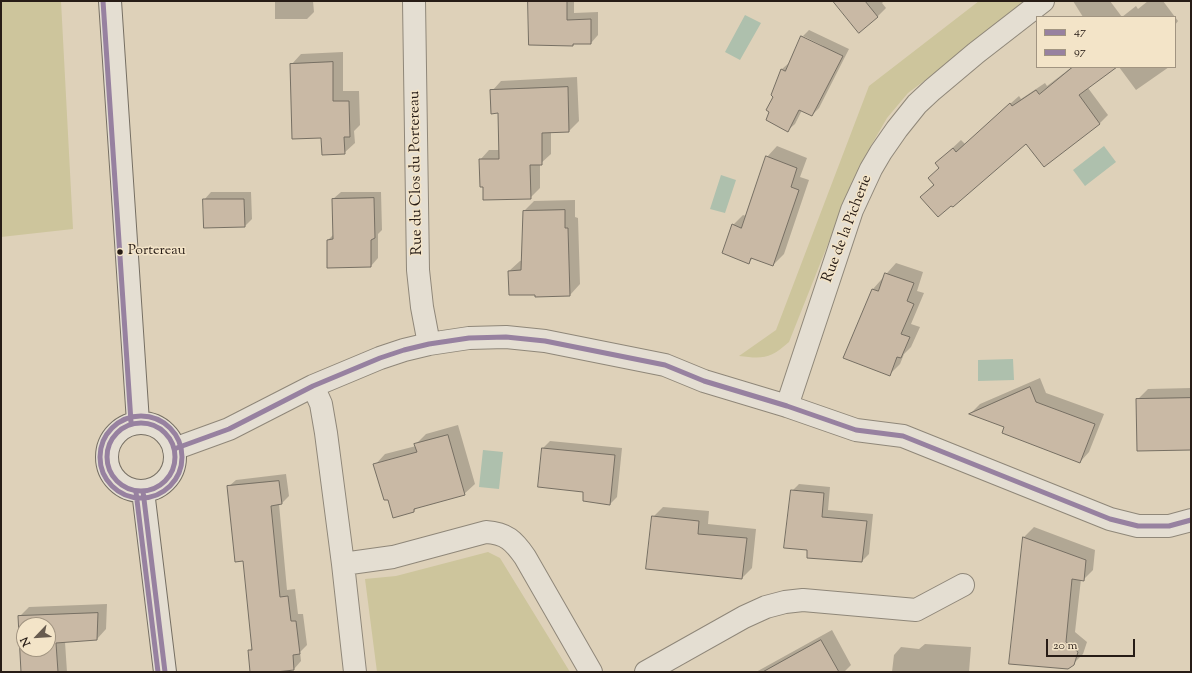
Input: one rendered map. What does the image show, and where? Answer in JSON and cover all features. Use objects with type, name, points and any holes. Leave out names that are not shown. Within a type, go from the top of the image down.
[{"type":"street","points":[[110,1],[138,422]]},
{"type":"street","name":"Rue du Clos du Portereau","points":[[414,1],[418,270],[422,307],[429,344]]},
{"type":"street","name":"Rue de la Picherie","points":[[788,406],[852,210],[871,169],[901,124],[917,104],[976,53],[1043,1]]},
{"type":"street","points":[[174,449],[229,429],[313,386],[380,358],[429,344],[469,338],[506,337],[545,341],[666,365],[704,381],[788,406],[856,430],[903,436],[1110,519],[1138,526],[1169,526],[1191,520]]},
{"type":"street","points":[[313,386],[321,404],[324,418],[355,672]]},
{"type":"street","points":[[138,422],[156,426],[164,432],[174,449],[174,461],[171,472],[164,481],[155,488],[143,491],[131,490],[121,484],[112,476],[107,465],[107,453],[110,442],[117,432],[126,425],[138,422]]},
{"type":"street","points":[[143,491],[165,672]]},
{"type":"street","points":[[343,564],[393,557],[486,532],[496,533],[507,537],[517,546],[525,557],[591,672]]},
{"type":"street","points":[[646,672],[744,617],[766,607],[785,602],[803,600],[916,610],[963,585]]},
{"type":"shaded area","points":[[1,1],[61,1],[73,229],[1,237]]},
{"type":"shaded area","points":[[979,1],[1025,1],[908,93],[887,118],[865,156],[849,191],[789,342],[771,355],[760,357],[739,356],[776,330],[869,86]]},
{"type":"shaded area","points":[[745,15],[761,23],[740,60],[725,52]]},
{"type":"shaded area","points":[[1104,146],[1116,162],[1085,186],[1073,170]]},
{"type":"shaded area","points":[[721,175],[736,180],[725,213],[710,209]]},
{"type":"shaded area","points":[[1013,359],[1014,380],[978,381],[978,360]]},
{"type":"shaded area","points":[[483,450],[503,452],[499,489],[479,487]]},
{"type":"shaded area","points":[[488,552],[500,558],[570,672],[377,672],[365,579],[396,576]]},
{"type":"building","points":[[528,1],[567,1],[567,20],[591,19],[591,44],[573,44],[573,46],[529,45]]},
{"type":"building","points":[[833,1],[865,1],[878,17],[859,33]]},
{"type":"building","points":[[801,36],[843,56],[812,116],[799,110],[788,132],[766,120],[769,112],[766,110],[773,97],[771,95],[781,69],[785,71]]},
{"type":"building","points":[[333,62],[333,101],[349,101],[350,137],[344,137],[345,154],[322,155],[321,138],[292,139],[290,64]]},
{"type":"building","points":[[1072,68],[1116,68],[1079,95],[1100,124],[1044,167],[1026,144],[953,207],[951,206],[938,217],[920,197],[934,185],[928,178],[939,168],[935,163],[953,148],[956,152],[1010,103],[1012,106],[1036,90],[1039,94]]},
{"type":"building","points":[[568,87],[569,132],[542,133],[542,165],[530,165],[531,199],[483,200],[483,187],[480,187],[479,159],[499,159],[498,113],[491,114],[490,90]]},
{"type":"building","points":[[766,156],[797,168],[791,187],[799,190],[773,266],[751,258],[749,264],[722,253],[732,224],[741,228]]},
{"type":"building","points":[[374,198],[375,238],[371,240],[371,267],[327,268],[327,240],[333,239],[332,199]]},
{"type":"building","points":[[203,199],[244,199],[245,227],[204,228]]},
{"type":"building","points":[[565,210],[565,228],[568,228],[570,296],[535,297],[535,295],[509,295],[508,271],[521,270],[523,211]]},
{"type":"building","points":[[885,273],[914,283],[907,301],[914,304],[901,334],[910,337],[901,358],[897,357],[890,376],[843,358],[872,289],[878,291]]},
{"type":"building","points":[[1030,387],[1036,402],[1095,424],[1080,463],[1002,433],[1004,427],[969,414]]},
{"type":"building","points":[[1191,398],[1191,450],[1137,451],[1136,399]]},
{"type":"building","points":[[448,435],[465,495],[414,509],[414,512],[393,518],[388,500],[384,500],[373,464],[417,452],[414,444]]},
{"type":"building","points":[[542,448],[615,455],[610,505],[583,501],[583,492],[538,487]]},
{"type":"building","points":[[279,481],[282,504],[271,506],[280,597],[288,596],[291,621],[296,621],[300,654],[293,655],[294,670],[250,672],[248,650],[252,650],[243,561],[235,562],[227,486]]},
{"type":"building","points":[[791,490],[824,493],[822,517],[867,521],[862,562],[807,558],[807,550],[784,548]]},
{"type":"building","points":[[652,516],[699,521],[698,534],[747,538],[742,579],[646,569]]},
{"type":"building","points":[[1023,537],[1086,560],[1084,581],[1072,579],[1066,642],[1078,652],[1074,665],[1068,669],[1009,664]]},
{"type":"building","points":[[98,613],[97,640],[56,643],[56,617],[18,617]]},
{"type":"building","points":[[821,640],[839,672],[763,672]]},
{"type":"building","points":[[56,643],[58,672],[21,672],[20,657],[56,657]]},
{"type":"transit line","name":"97","points":[[103,1],[131,422]]},
{"type":"transit line","name":"47","points":[[174,449],[229,429],[313,386],[380,358],[429,344],[469,338],[506,337],[545,341],[665,365],[704,381],[787,406],[856,430],[903,436],[1110,519],[1138,526],[1169,526],[1191,520]]},
{"type":"transit line","name":"97","points":[[141,416],[157,419],[170,428],[179,441],[182,457],[179,473],[170,486],[157,495],[141,498],[125,495],[112,486],[103,473],[100,457],[103,441],[112,428],[125,419],[141,416]]},
{"type":"transit line","name":"47","points":[[141,423],[154,426],[165,433],[172,444],[175,457],[172,470],[165,481],[154,488],[141,491],[128,488],[117,481],[110,470],[107,457],[110,444],[117,433],[128,426],[141,423]]},
{"type":"transit line","name":"47","points":[[143,491],[165,672]]},
{"type":"transit line","name":"97","points":[[136,492],[158,672]]},
{"type":"place","name":"Portereau","points":[[120,252]]}]
